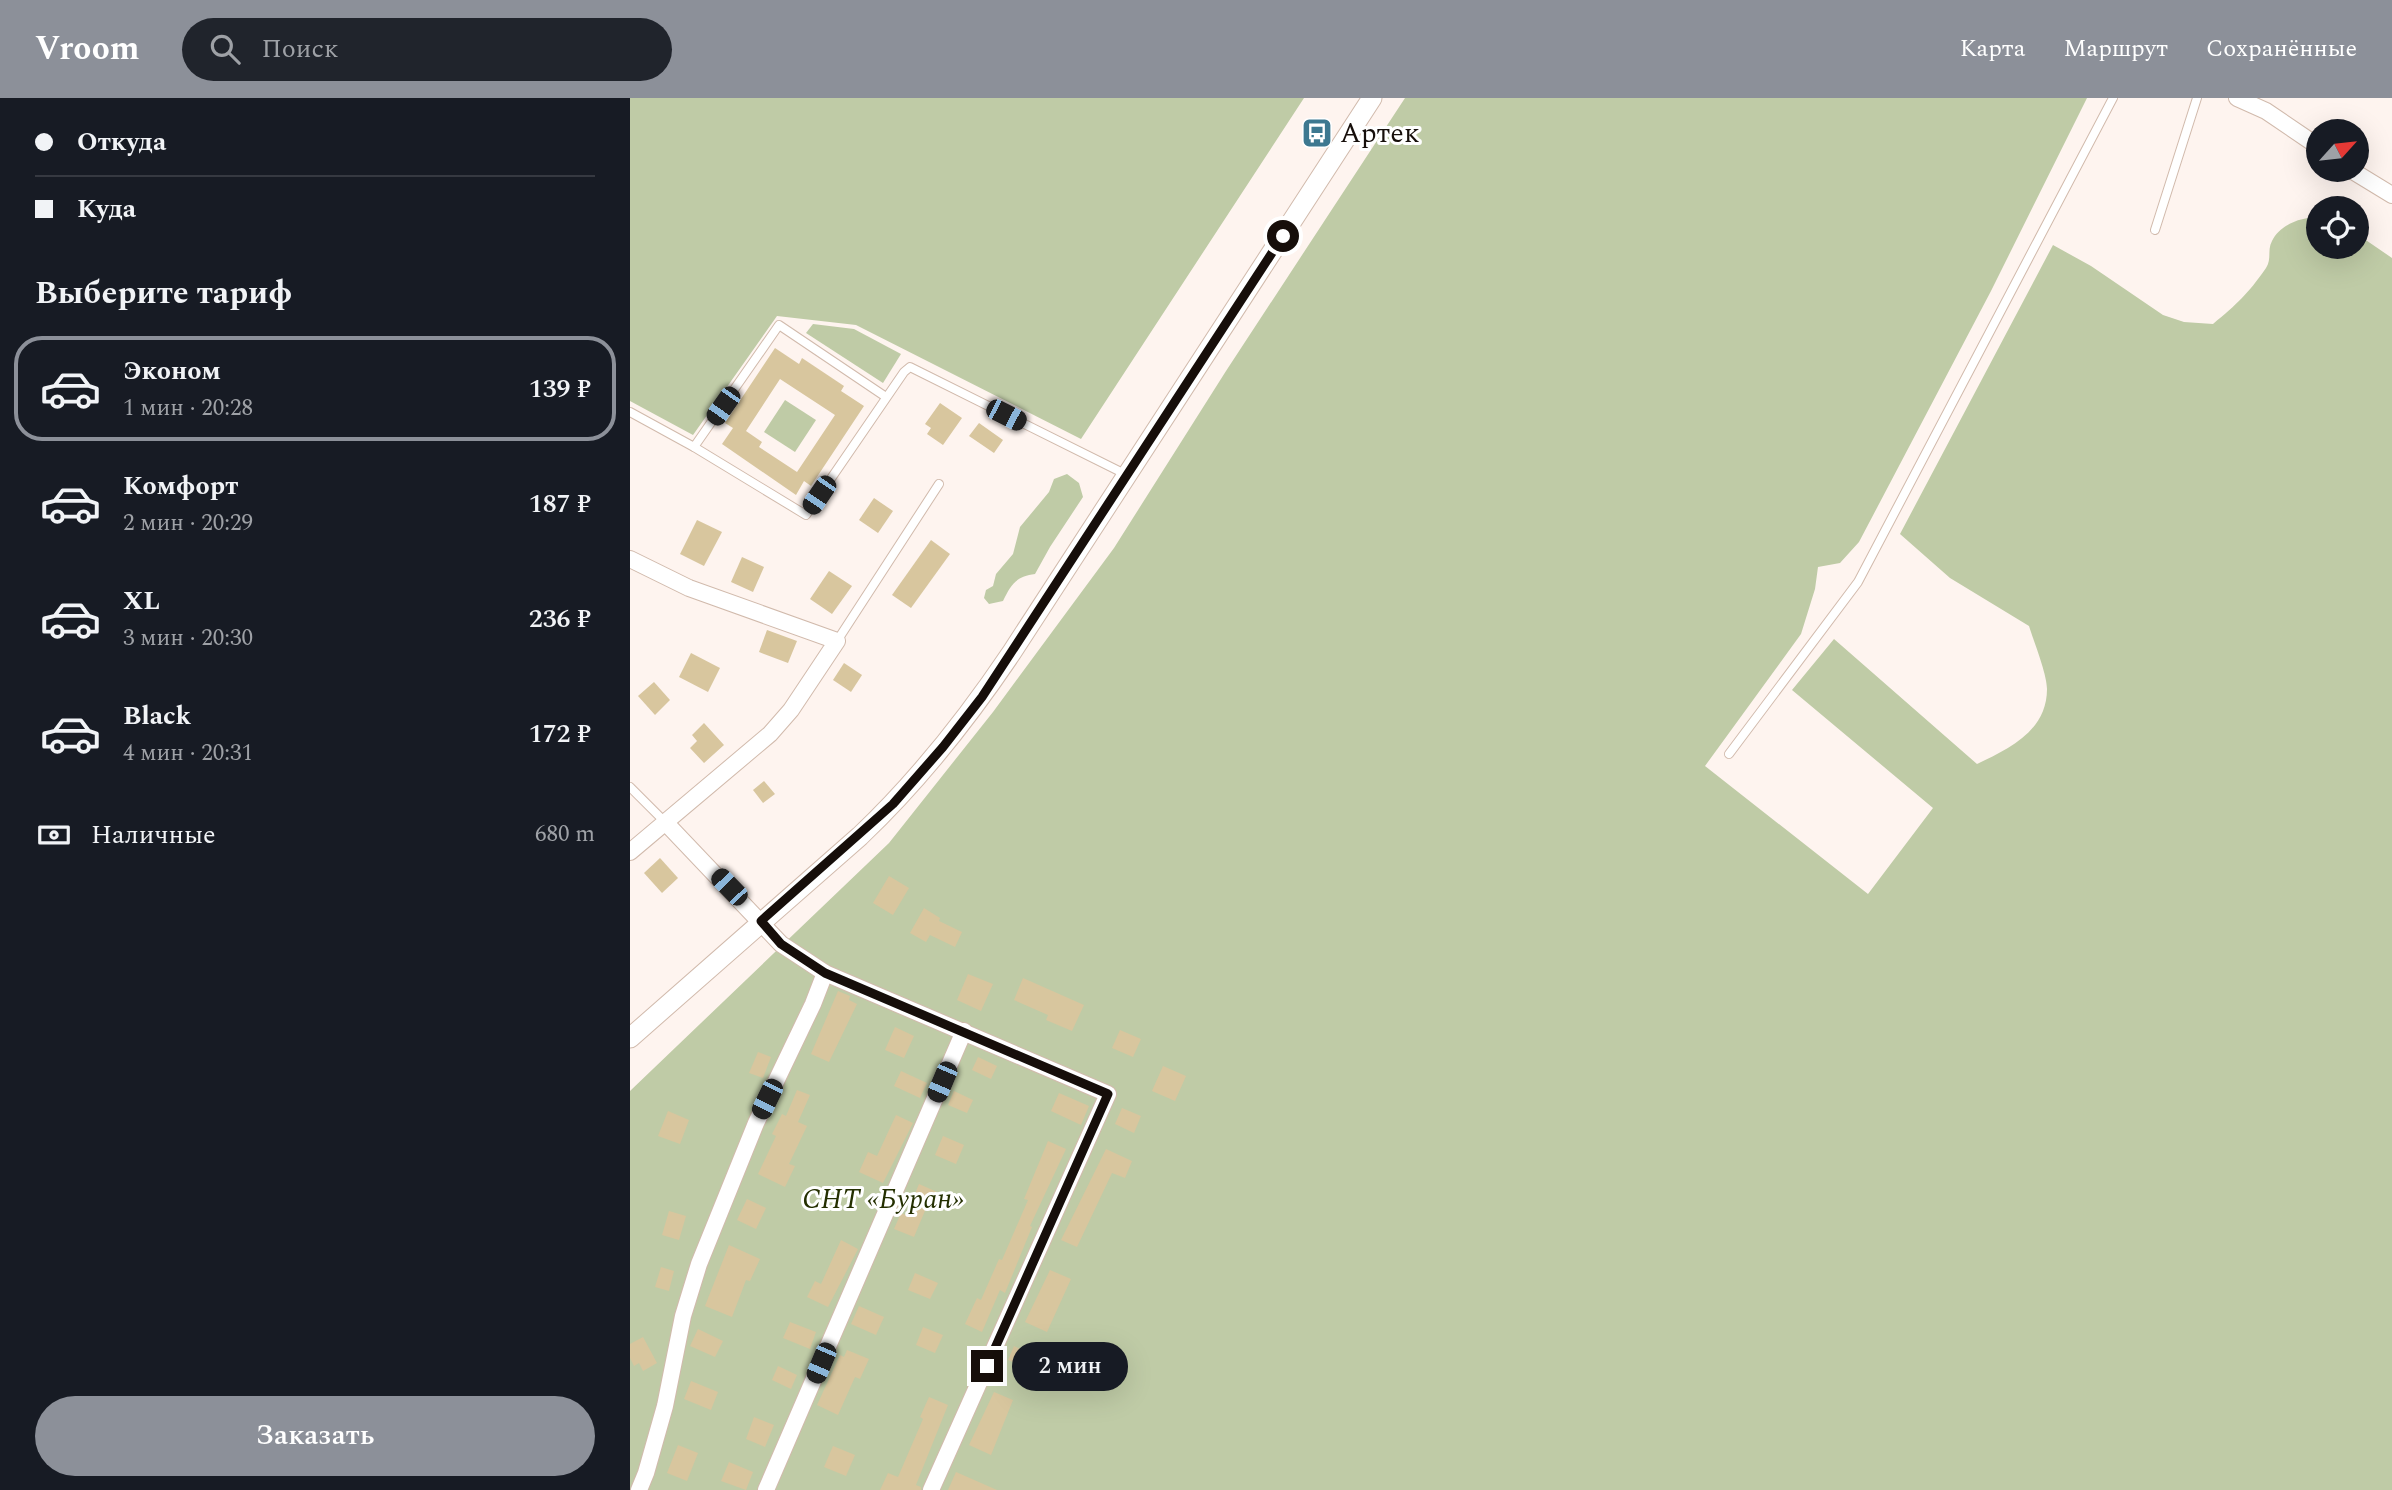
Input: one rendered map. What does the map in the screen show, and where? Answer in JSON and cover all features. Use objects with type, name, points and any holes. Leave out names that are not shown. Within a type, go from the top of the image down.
[{"type":"street","points":[[630,1038],[876,820],[943,747],[982,697],[1372,98]]},
{"type":"street","points":[[2237,98],[2270,104],[2306,136]]},
{"type":"street","points":[[2370,182],[2392,195]]},
{"type":"street","points":[[630,558],[689,589],[837,640],[791,710],[770,734],[630,852]]},
{"type":"street","points":[[665,822],[781,944],[825,973],[1108,1094],[931,1490]]},
{"type":"street","points":[[639,1490],[665,1406],[683,1316],[699,1264],[755,1123],[813,1004],[825,973]]},
{"type":"street","points":[[766,1490],[964,1031]]},
{"type":"lane","points":[[1729,754],[1858,582],[2113,98]]},
{"type":"lane","points":[[2155,230],[2197,98]]},
{"type":"lane","points":[[694,447],[779,325],[886,397]]},
{"type":"lane","points":[[630,412],[694,447],[806,515],[907,369],[915,369],[1127,475]]},
{"type":"lane","points":[[837,640],[939,484]]},
{"type":"lane","points":[[630,787],[665,822]]},
{"type":"green space","points":[[630,98],[1304,98],[1081,439],[856,325],[777,316],[693,435],[630,401]]},
{"type":"green space","name":"СНТ «Буран»","points":[[1405,98],[2087,98],[1991,291],[1859,542],[1840,563],[1818,567],[1815,589],[1801,634],[1705,766],[1868,894],[1933,808],[1792,690],[1834,639],[1977,764],[2024,737],[2041,716],[2047,689],[2043,667],[2029,626],[1950,578],[1900,534],[2053,245],[2091,266],[2163,315],[2184,322],[2213,324],[2254,285],[2266,268],[2271,244],[2280,230],[2299,220],[2306,218],[2306,259],[2369,259],[2369,242],[2392,258],[2392,1490],[630,1490],[630,1091],[889,843],[993,712],[1114,548]]},
{"type":"green space","points":[[813,324],[854,329],[901,354],[883,383],[806,333]]},
{"type":"green space","points":[[785,400],[816,420],[795,452],[764,432]]},
{"type":"green space","points":[[1067,474],[1079,483],[1083,497],[1035,574],[1015,582],[1003,601],[989,604],[984,598],[986,590],[993,586],[996,574],[1013,554],[1020,527],[1049,492],[1054,479]]},
{"type":"building","points":[[775,348],[799,364],[802,358],[844,386],[841,391],[864,406],[811,486],[804,481],[796,495],[722,444],[733,428],[725,423]],"holes":[[[780,379],[835,415],[797,472],[759,447],[762,442],[746,431]]]},
{"type":"building","points":[[940,403],[962,418],[943,445],[927,434],[931,428],[925,424]]},
{"type":"building","points":[[979,423],[1003,440],[994,453],[969,436]]},
{"type":"building","points":[[874,498],[893,511],[878,533],[859,520]]},
{"type":"building","points":[[697,520],[722,532],[704,566],[680,554]]},
{"type":"building","points":[[931,540],[950,554],[911,608],[892,595]]},
{"type":"building","points":[[742,557],[764,567],[753,592],[731,582]]},
{"type":"building","points":[[829,571],[852,586],[832,614],[810,599]]},
{"type":"building","points":[[767,630],[797,641],[788,663],[759,652]]},
{"type":"building","points":[[691,653],[720,668],[708,692],[679,677]]},
{"type":"building","points":[[844,663],[862,675],[851,692],[833,680]]},
{"type":"building","points":[[654,682],[670,700],[655,715],[638,696]]},
{"type":"building","points":[[704,723],[724,745],[704,763],[690,748],[697,741],[692,735]]},
{"type":"building","points":[[764,781],[775,794],[763,803],[753,790]]},
{"type":"building","points":[[660,858],[678,878],[662,893],[644,873]]},
{"type":"building","points":[[889,876],[909,888],[893,915],[873,903]]},
{"type":"building","points":[[924,908],[940,918],[939,921],[962,932],[955,947],[930,935],[926,942],[910,933]]},
{"type":"building","points":[[968,974],[993,984],[981,1011],[957,1000]]},
{"type":"building","points":[[1023,978],[1084,1005],[1072,1031],[1046,1020],[1048,1015],[1014,1000]]},
{"type":"building","points":[[838,991],[850,996],[849,1000],[857,1004],[829,1062],[811,1054]]},
{"type":"building","points":[[895,1027],[914,1036],[904,1058],[885,1050]]},
{"type":"building","points":[[1120,1030],[1141,1039],[1133,1057],[1112,1048]]},
{"type":"building","points":[[758,1052],[771,1057],[763,1078],[749,1073]]},
{"type":"building","points":[[978,1057],[997,1066],[991,1079],[972,1070]]},
{"type":"building","points":[[1163,1066],[1186,1076],[1175,1101],[1152,1091]]},
{"type":"building","points":[[901,1071],[927,1083],[920,1098],[894,1086]]},
{"type":"building","points":[[797,1090],[810,1095],[798,1122],[807,1126],[789,1164],[795,1166],[785,1187],[758,1174],[776,1136],[772,1134],[782,1114],[786,1116]]},
{"type":"building","points":[[954,1091],[973,1100],[967,1113],[948,1105]]},
{"type":"building","points":[[1059,1093],[1089,1106],[1081,1125],[1051,1111]]},
{"type":"building","points":[[1122,1108],[1141,1116],[1134,1133],[1115,1124]]},
{"type":"building","points":[[668,1111],[689,1120],[680,1144],[658,1136]]},
{"type":"building","points":[[896,1115],[913,1123],[883,1183],[859,1172],[868,1152],[877,1156]]},
{"type":"building","points":[[943,1136],[964,1145],[956,1164],[935,1155]]},
{"type":"building","points":[[1048,1141],[1066,1149],[1030,1226],[1032,1227],[1005,1293],[1000,1290],[982,1332],[965,1324],[977,1298],[981,1300],[999,1259],[1002,1260],[1028,1200],[1024,1199]]},
{"type":"building","points":[[1106,1149],[1132,1161],[1125,1178],[1112,1173],[1077,1247],[1061,1240]]},
{"type":"building","points":[[919,1184],[937,1192],[930,1207],[927,1206],[914,1237],[894,1229],[901,1213],[906,1215]]},
{"type":"building","points":[[747,1199],[766,1208],[756,1229],[737,1220]]},
{"type":"building","points":[[669,1211],[686,1216],[679,1240],[662,1235]]},
{"type":"building","points":[[841,1240],[858,1249],[828,1307],[807,1297],[815,1281],[821,1284]]},
{"type":"building","points":[[729,1245],[760,1259],[750,1281],[746,1280],[732,1317],[705,1306]]},
{"type":"building","points":[[661,1267],[674,1271],[669,1291],[655,1287]]},
{"type":"building","points":[[1050,1270],[1071,1279],[1047,1332],[1025,1322]]},
{"type":"building","points":[[915,1273],[938,1283],[930,1299],[908,1290]]},
{"type":"building","points":[[859,1306],[884,1317],[876,1335],[851,1324]]},
{"type":"building","points":[[790,1322],[816,1332],[810,1349],[783,1338]]},
{"type":"building","points":[[923,1327],[943,1335],[935,1353],[916,1345]]},
{"type":"building","points":[[698,1329],[723,1341],[715,1357],[690,1346]]},
{"type":"building","points":[[643,1337],[657,1363],[643,1371],[639,1363],[634,1366],[630,1358],[630,1344]]},
{"type":"building","points":[[1014,1346],[1033,1355],[1027,1368],[1008,1360]]},
{"type":"building","points":[[847,1350],[869,1359],[860,1379],[855,1377],[838,1415],[817,1405],[840,1355],[844,1357]]},
{"type":"building","points":[[778,1366],[797,1375],[791,1389],[772,1380]]},
{"type":"building","points":[[691,1381],[718,1392],[711,1410],[684,1399]]},
{"type":"building","points":[[994,1392],[1013,1400],[991,1455],[969,1445]]},
{"type":"building","points":[[929,1397],[948,1405],[916,1485],[921,1487],[921,1490],[880,1490],[888,1473],[898,1477],[923,1419],[920,1417]]},
{"type":"building","points":[[754,1417],[774,1425],[765,1447],[746,1439]]},
{"type":"building","points":[[678,1445],[698,1453],[687,1481],[667,1473]]},
{"type":"building","points":[[833,1446],[855,1455],[846,1476],[824,1467]]},
{"type":"building","points":[[729,1462],[753,1472],[746,1490],[721,1481]]},
{"type":"building","points":[[956,1472],[997,1490],[948,1490]]},
{"type":"place","name":"Артек","points":[[1317,133]]},
{"type":"route","points":[[987,1366],[1108,1094],[825,973],[781,944],[761,921],[893,804],[982,697],[1283,236]]}]
